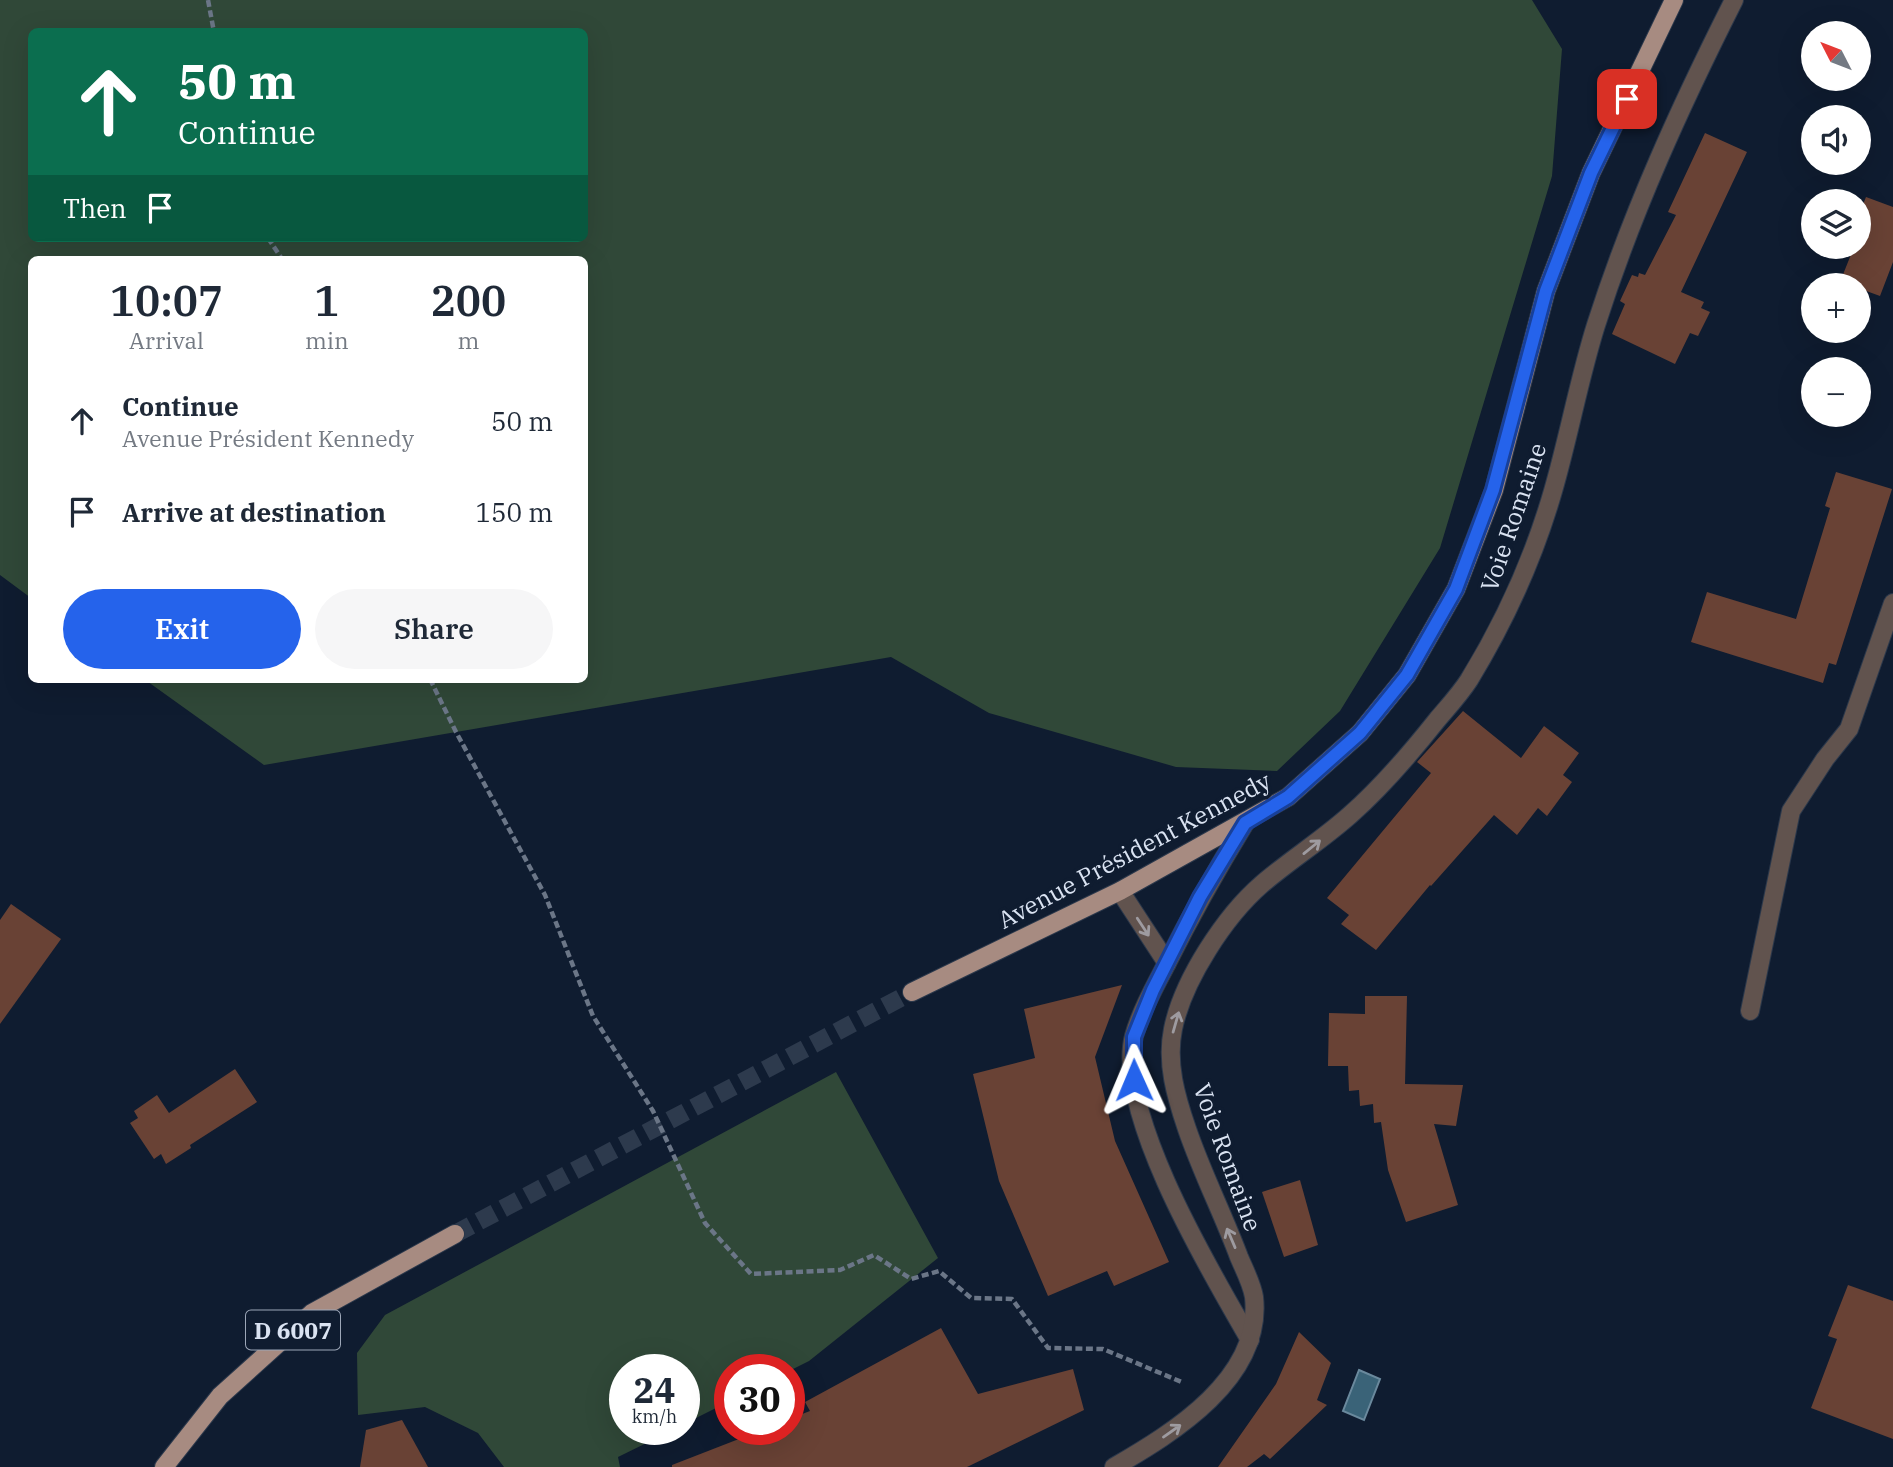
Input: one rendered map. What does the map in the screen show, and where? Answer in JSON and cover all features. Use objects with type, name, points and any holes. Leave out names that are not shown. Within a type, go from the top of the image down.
[{"type":"main road","name":"Avenue Président Kennedy","points":[[912,992],[1120,891],[1288,797],[1360,733],[1407,675],[1456,589],[1493,490],[1546,291],[1591,173],[1674,0]]},
{"type":"main road","name":"D 6007","points":[[164,1467],[220,1396],[312,1313],[455,1234]]},
{"type":"street","name":"Voie Romaine","points":[[1114,1467],[1185,1422],[1213,1396],[1250,1340],[1254,1296],[1202,1172],[1179,1105],[1170,1065],[1173,1028],[1194,972],[1226,923],[1261,885],[1324,837],[1393,775],[1467,683],[1504,617],[1524,574],[1552,495],[1594,329],[1617,262],[1654,170],[1734,0]]},
{"type":"street","points":[[1750,1011],[1791,811],[1825,759],[1849,729],[1893,603]]},
{"type":"street","points":[[1245,823],[1200,897],[1153,990],[1134,1037],[1132,1063],[1135,1097],[1171,1194],[1214,1278],[1250,1340]]},
{"type":"street","points":[[1120,891],[1167,963]]},
{"type":"path","points":[[208,0],[213,28]]},
{"type":"path","points":[[432,683],[545,895],[593,1016],[653,1111],[705,1223],[751,1274],[840,1270],[874,1255],[911,1279],[939,1271],[971,1298],[1012,1299],[1048,1348],[1102,1349],[1213,1396]]},
{"type":"green space","points":[[0,0],[1532,0],[1562,49],[1552,176],[1440,548],[1340,711],[1277,771],[1176,767],[989,713],[891,657],[264,765],[150,683],[588,683],[588,256],[28,256],[28,596],[0,575]]},
{"type":"green space","points":[[836,1072],[938,1258],[805,1363],[805,1354],[714,1354],[714,1409],[700,1416],[700,1354],[609,1354],[609,1445],[642,1445],[618,1457],[620,1467],[504,1467],[478,1433],[425,1407],[358,1415],[357,1353],[385,1315]]},
{"type":"water","points":[[1359,1370],[1380,1379],[1364,1420],[1343,1411]]},
{"type":"building","points":[[1705,133],[1747,152],[1681,292],[1704,302],[1701,308],[1710,312],[1698,336],[1690,333],[1675,364],[1612,334],[1625,304],[1620,301],[1632,275],[1645,275],[1676,215],[1668,212]]},
{"type":"building","points":[[1871,199],[1893,207],[1893,262],[1880,296],[1871,293],[1871,273],[1844,273],[1849,259],[1871,259]]},
{"type":"building","points":[[1836,472],[1892,489],[1836,665],[1829,663],[1823,683],[1691,642],[1707,592],[1796,619],[1830,508],[1825,506]]},
{"type":"building","points":[[1463,711],[1521,758],[1544,726],[1579,753],[1563,775],[1572,782],[1547,816],[1538,808],[1517,835],[1494,815],[1430,885],[1376,950],[1341,924],[1349,915],[1327,898],[1431,773],[1417,762]]},
{"type":"building","points":[[11,904],[61,939],[0,1024],[0,920]]},
{"type":"building","points":[[1122,985],[1095,1057],[1115,1141],[1169,1262],[1114,1286],[1107,1271],[1048,1296],[999,1181],[973,1074],[1035,1058],[1024,1009]]},
{"type":"building","points":[[1365,996],[1407,996],[1405,1084],[1463,1085],[1456,1126],[1434,1124],[1458,1205],[1406,1222],[1388,1170],[1381,1122],[1374,1123],[1373,1104],[1360,1106],[1359,1090],[1349,1091],[1348,1066],[1328,1066],[1329,1013],[1365,1014]]},
{"type":"building","points":[[235,1069],[257,1102],[190,1145],[191,1148],[166,1164],[161,1154],[154,1159],[130,1123],[138,1118],[134,1111],[157,1095],[169,1113]]},
{"type":"building","points":[[1300,1180],[1318,1245],[1284,1257],[1262,1192]]},
{"type":"building","points":[[1848,1285],[1893,1301],[1893,1439],[1811,1408],[1837,1339],[1828,1336]]},
{"type":"building","points":[[941,1328],[978,1394],[1073,1369],[1084,1410],[967,1467],[672,1467],[723,1445],[805,1445],[805,1413],[810,1411],[805,1402]]},
{"type":"building","points":[[1299,1332],[1331,1363],[1317,1400],[1327,1405],[1270,1459],[1264,1454],[1247,1467],[1218,1467],[1276,1384]]},
{"type":"building","points":[[402,1420],[428,1467],[360,1467],[366,1430]]},
{"type":"tunnel","points":[[455,1234],[912,992]]},
{"type":"route","points":[[1134,1080],[1134,1037],[1153,990],[1200,897],[1245,823],[1288,797],[1360,733],[1407,675],[1456,589],[1493,490],[1546,291],[1591,173],[1627,99]]}]
